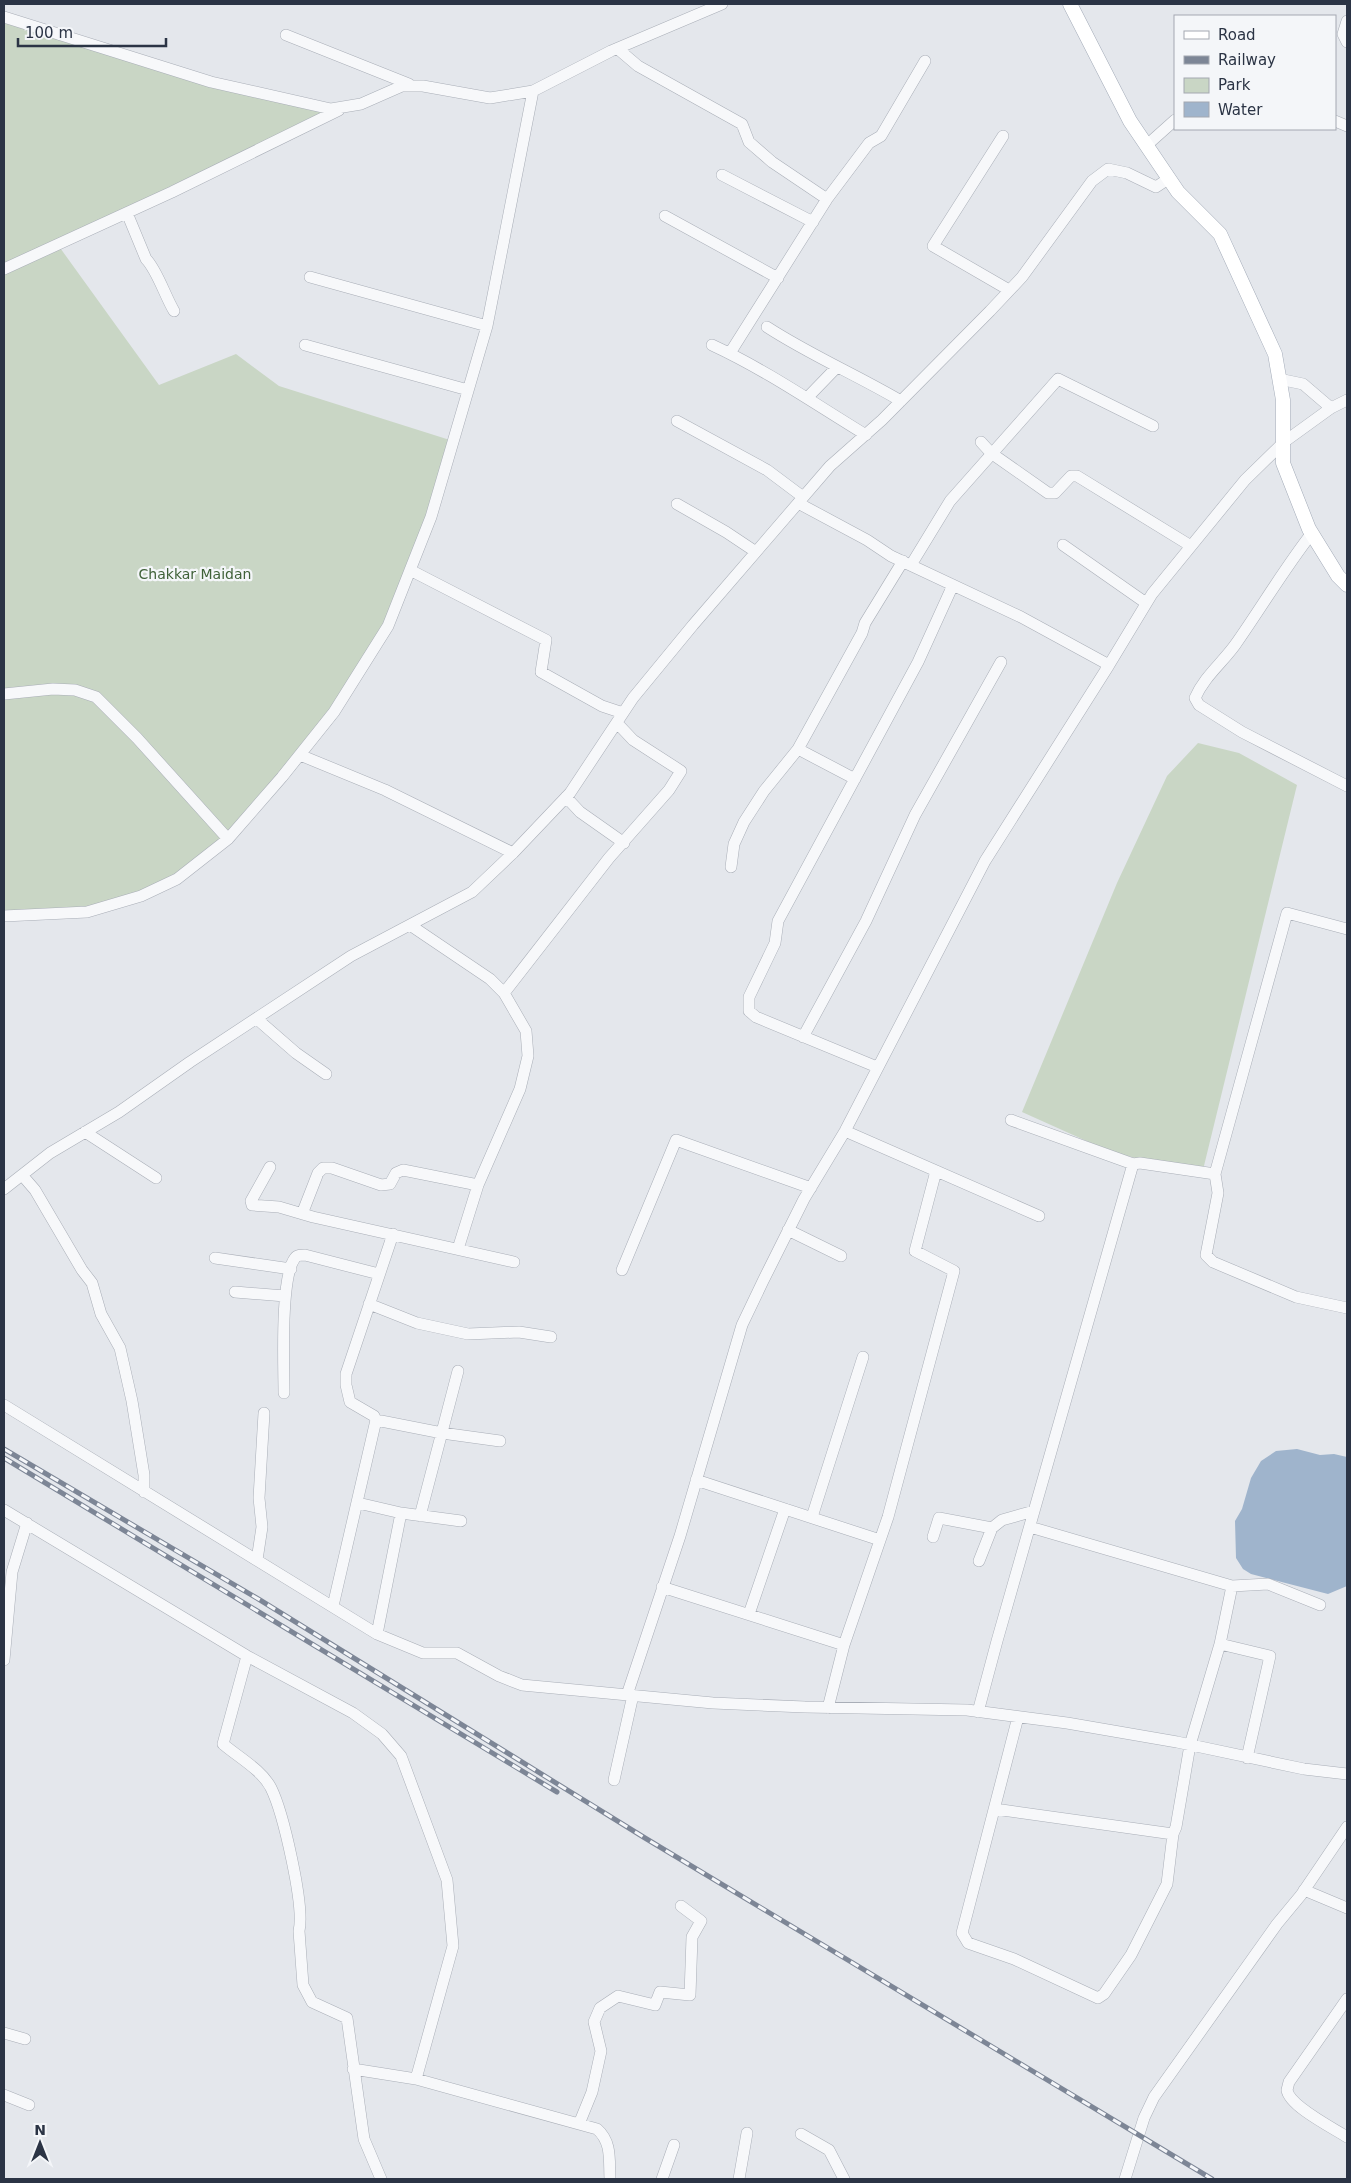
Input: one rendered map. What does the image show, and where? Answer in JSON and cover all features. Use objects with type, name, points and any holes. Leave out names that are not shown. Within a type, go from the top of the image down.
[{"type":"main road","points":[[1070,4],[1130,121],[1168,179],[1220,234],[1275,354],[1283,400],[1283,463],[1312,533],[1338,576],[1347,585]]},
{"type":"street","points":[[286,35],[413,86],[490,98],[533,91],[618,48],[722,4]]},
{"type":"street","points":[[4,17],[234,88],[331,109],[362,104],[392,89],[413,86]]},
{"type":"street","points":[[1347,21],[1343,34],[1347,42]]},
{"type":"street","points":[[618,48],[638,66],[742,124],[749,142],[772,162],[827,199]]},
{"type":"street","points":[[730,353],[827,199],[869,143],[881,136],[925,61]]},
{"type":"street","points":[[4,916],[87,912],[142,896],[177,879],[228,839],[334,712],[388,626],[431,517],[487,326],[533,91]]},
{"type":"street","points":[[4,269],[127,213],[345,107]]},
{"type":"street","points":[[1147,145],[1174,121]]},
{"type":"street","points":[[1003,136],[933,246],[1009,290]]},
{"type":"street","points":[[4,1189],[50,1153],[118,1112],[351,956],[472,892],[513,853],[566,797],[620,718],[693,625],[800,500],[830,466],[901,401],[1022,277],[1092,181],[1108,169],[1127,173],[1156,187],[1168,179]]},
{"type":"street","points":[[722,175],[812,222]]},
{"type":"street","points":[[127,213],[146,259],[151,264],[164,294],[174,311]]},
{"type":"street","points":[[666,216],[778,278]]},
{"type":"street","points":[[310,277],[487,326]]},
{"type":"street","points":[[767,327],[801,349],[854,374],[901,401]]},
{"type":"street","points":[[305,345],[468,390]]},
{"type":"street","points":[[712,345],[730,353],[866,435]]},
{"type":"street","points":[[807,398],[837,367]]},
{"type":"street","points":[[731,867],[734,844],[744,822],[764,790],[798,749],[866,623],[947,505],[1058,379],[1153,426]]},
{"type":"street","points":[[1279,379],[1302,384],[1331,408]]},
{"type":"street","points":[[614,1780],[630,1695],[742,1325],[788,1230],[845,1131],[985,861],[1146,604],[1245,480],[1284,442],[1331,408],[1347,400]]},
{"type":"street","points":[[676,422],[767,470],[800,500],[907,563],[1021,617],[1109,664]]},
{"type":"street","points":[[981,442],[991,453],[1048,493],[1055,493],[1071,476],[1077,476],[1191,546]]},
{"type":"street","points":[[677,504],[726,532],[756,552]]},
{"type":"street","points":[[1312,533],[1233,648],[1208,676],[1195,698],[1199,704],[1242,732],[1347,786]]},
{"type":"street","points":[[1063,545],[1146,604]]},
{"type":"street","points":[[410,570],[546,640],[541,672],[620,718],[633,740],[681,771],[669,790],[567,909],[504,993]]},
{"type":"street","points":[[877,1067],[756,1017],[749,1011],[749,997],[775,943],[778,921],[918,662],[952,585]]},
{"type":"street","points":[[803,1036],[866,921],[915,815],[1001,662]]},
{"type":"street","points":[[4,694],[53,689],[75,690],[96,697],[137,738],[228,839]]},
{"type":"street","points":[[798,749],[855,779]]},
{"type":"street","points":[[300,755],[385,790],[513,853]]},
{"type":"street","points":[[566,797],[580,812],[624,843]]},
{"type":"street","points":[[1347,929],[1287,913],[1215,1174],[1218,1193],[1206,1255],[1210,1259],[1296,1297],[1347,1308]]},
{"type":"street","points":[[410,925],[479,970],[504,993],[526,1031],[528,1056],[516,1102],[478,1185],[458,1249]]},
{"type":"street","points":[[257,1019],[296,1053],[326,1074]]},
{"type":"street","points":[[1011,1120],[1133,1164],[1140,1162],[1215,1174]]},
{"type":"street","points":[[845,1131],[1039,1216]]},
{"type":"street","points":[[85,1132],[156,1178]]},
{"type":"street","points":[[622,1270],[676,1140],[811,1188]]},
{"type":"street","points":[[978,1712],[1133,1164]]},
{"type":"street","points":[[270,1167],[251,1201],[252,1205],[279,1207],[302,1214],[514,1262]]},
{"type":"street","points":[[302,1214],[318,1173],[323,1168],[332,1168],[381,1185],[390,1184],[396,1173],[403,1170],[478,1185]]},
{"type":"street","points":[[828,1708],[844,1645],[880,1540],[954,1271],[915,1251],[936,1171]]},
{"type":"street","points":[[22,1175],[35,1190],[82,1270],[92,1283],[101,1314],[120,1348],[132,1401],[144,1475],[144,1492]]},
{"type":"street","points":[[788,1230],[841,1256]]},
{"type":"street","points":[[393,1234],[346,1374],[346,1385],[350,1402],[374,1416],[376,1420],[442,1433],[500,1441]]},
{"type":"street","points":[[284,1393],[285,1296],[294,1259],[299,1255],[305,1255],[379,1274]]},
{"type":"street","points":[[215,1258],[291,1269]]},
{"type":"street","points":[[235,1292],[285,1296]]},
{"type":"street","points":[[369,1304],[417,1323],[468,1334],[519,1332],[551,1337]]},
{"type":"street","points":[[812,1517],[863,1357]]},
{"type":"street","points":[[420,1516],[458,1371]]},
{"type":"street","points":[[4,1405],[376,1634],[423,1653],[457,1653],[498,1676],[522,1684],[713,1703],[978,1712],[1067,1723],[1190,1745],[1247,1758],[1347,1774]]},
{"type":"street","points":[[258,1560],[262,1527],[259,1498],[264,1413]]},
{"type":"street","points":[[333,1606],[376,1420]]},
{"type":"street","points":[[696,1480],[880,1540]]},
{"type":"street","points":[[358,1504],[401,1513],[461,1521]]},
{"type":"street","points":[[749,1614],[785,1509]]},
{"type":"street","points":[[4,1510],[247,1656],[353,1713],[382,1734],[400,1756],[447,1880],[454,1946],[416,2079]]},
{"type":"street","points":[[979,1561],[992,1528],[1002,1520],[1034,1512]]},
{"type":"street","points":[[376,1634],[401,1513]]},
{"type":"street","points":[[933,1538],[939,1518],[992,1528]]},
{"type":"street","points":[[4,1660],[12,1572],[27,1523]]},
{"type":"street","points":[[1030,1527],[1232,1586],[1268,1584],[1320,1604]]},
{"type":"street","points":[[1018,1717],[962,1933],[968,1942],[1014,1959],[1098,1998],[1104,1994],[1131,1955],[1166,1884],[1173,1834],[1176,1827],[1190,1745],[1220,1644],[1232,1586]]},
{"type":"street","points":[[662,1587],[844,1645]]},
{"type":"street","points":[[1220,1644],[1270,1656],[1247,1758]]},
{"type":"street","points":[[247,1656],[223,1744],[263,1776],[271,1788],[284,1825],[295,1880],[301,1922],[299,1931],[302,1985],[312,2002],[347,2018],[364,2139],[381,2179]]},
{"type":"street","points":[[995,1809],[1173,1834]]},
{"type":"street","points":[[1125,2179],[1144,2118],[1154,2097],[1277,1924],[1304,1890],[1347,1827]]},
{"type":"street","points":[[1304,1890],[1347,1908]]},
{"type":"street","points":[[579,2124],[592,2092],[601,2051],[594,2022],[600,2008],[618,1996],[655,2005],[660,1992],[690,1996],[692,1937],[701,1921],[681,1906]]},
{"type":"street","points":[[1347,1999],[1289,2082],[1287,2090],[1292,2100],[1303,2109],[1347,2137]]},
{"type":"street","points":[[4,2033],[25,2038]]},
{"type":"street","points":[[353,2069],[416,2079],[597,2129],[606,2137],[609,2148],[610,2179]]},
{"type":"street","points":[[4,2096],[29,2105]]},
{"type":"street","points":[[739,2179],[747,2133]]},
{"type":"street","points":[[801,2134],[829,2150],[844,2179]]},
{"type":"street","points":[[662,2179],[674,2145]]},
{"type":"green space","name":"Chakkar Maidan","points":[[4,18],[211,82],[331,109],[58,245],[159,385],[236,354],[279,386],[453,441],[388,626],[334,712],[228,839],[177,879],[87,912],[4,916]]},
{"type":"green space","points":[[1198,743],[1239,753],[1297,785],[1202,1174],[1111,1152],[1022,1112],[1117,883],[1167,776]]},
{"type":"water","points":[[1297,1449],[1320,1455],[1334,1454],[1347,1457],[1347,1586],[1328,1594],[1251,1574],[1243,1569],[1236,1558],[1235,1521],[1242,1509],[1251,1478],[1261,1461],[1276,1451]]},
{"type":"railway","points":[[4,1449],[260,1600],[645,1838],[1212,2179]]},
{"type":"railway","points":[[4,1458],[557,1792]]}]
